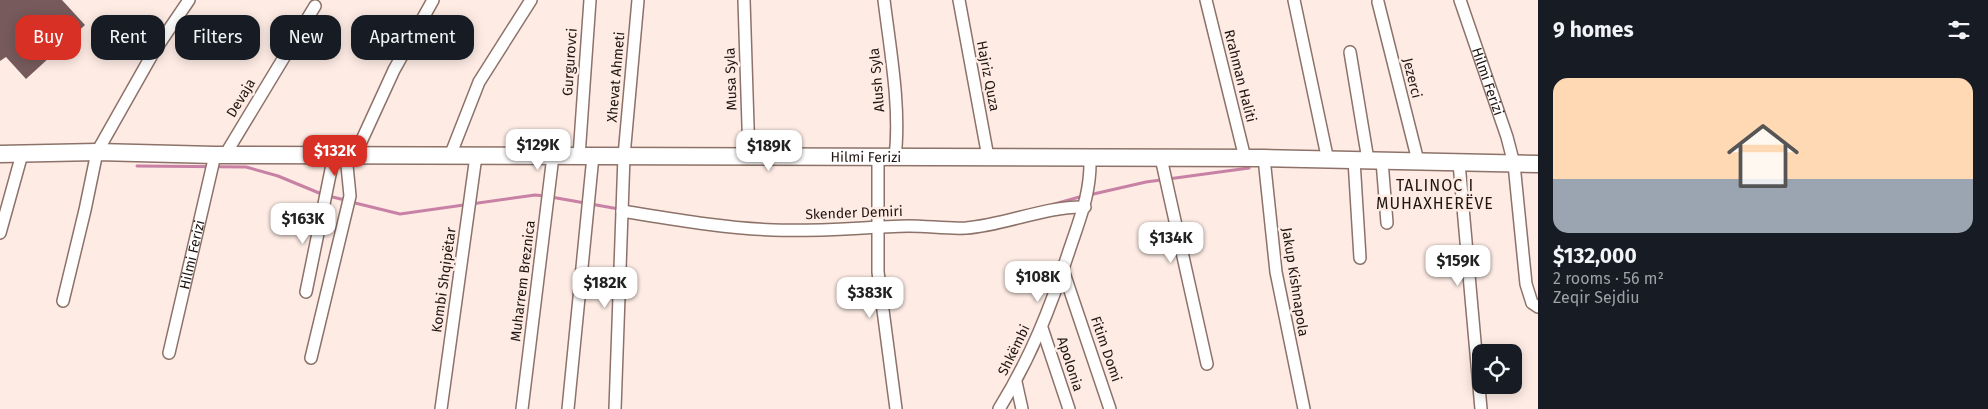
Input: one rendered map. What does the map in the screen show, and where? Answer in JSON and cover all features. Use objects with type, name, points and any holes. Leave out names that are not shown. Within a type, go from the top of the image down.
[{"type":"street","points":[[64,301],[97,152],[153,53],[189,0]]},
{"type":"street","points":[[306,292],[328,188],[433,0]]},
{"type":"street","points":[[450,156],[479,82],[531,0]]},
{"type":"street","name":"Gurgurovci","points":[[568,409],[589,196],[586,156],[590,0]]},
{"type":"street","name":"Xhevat Ahmeti","points":[[615,409],[624,156],[638,0]]},
{"type":"street","name":"Musa Syla","points":[[744,0],[749,157]]},
{"type":"street","name":"Alush Syla","points":[[884,0],[893,72],[897,141],[895,157]]},
{"type":"street","name":"Hajriz Quza","points":[[958,0],[988,158]]},
{"type":"street","name":"Rrahman Haliti","points":[[1206,0],[1245,158]]},
{"type":"street","points":[[1294,0],[1327,160]]},
{"type":"street","name":"Hilmi Ferizi","points":[[1460,0],[1507,137],[1514,164],[1526,284],[1532,303],[1538,307]]},
{"type":"street","name":"Jezerci","points":[[1378,2],[1418,161]]},
{"type":"street","name":"Devaja","points":[[218,156],[315,6]]},
{"type":"street","points":[[1350,52],[1368,160],[1387,223]]},
{"type":"street","name":"Hilmi Ferizi","points":[[0,154],[97,152],[218,156],[1264,158],[1538,164]]},
{"type":"street","points":[[0,233],[22,154]]},
{"type":"street","points":[[311,358],[350,196],[345,155]]},
{"type":"street","name":"Hilmi Ferizi","points":[[169,353],[210,173],[218,156]]},
{"type":"street","name":"Kombi Shqipëtar","points":[[441,409],[476,156]]},
{"type":"street","name":"Muharrem Breznica","points":[[522,409],[553,156]]},
{"type":"street","points":[[878,157],[878,272],[896,409]]},
{"type":"street","name":"Shkëmbi","points":[[999,409],[1016,382],[1042,328],[1086,204],[1089,188],[1090,158]]},
{"type":"street","points":[[1161,158],[1207,364]]},
{"type":"street","name":"Jakup Kishnapola","points":[[1264,158],[1276,272],[1304,409]]},
{"type":"street","points":[[1360,258],[1368,160]]},
{"type":"street","points":[[1459,163],[1481,409]]},
{"type":"street","name":"Skender Demiri","points":[[622,208],[716,225],[772,230],[834,230],[877,224],[966,228],[1066,206],[1086,204]]},
{"type":"street","name":"Fitim Domi","points":[[1063,270],[1110,409]]},
{"type":"street","name":"Apolonia","points":[[1042,328],[1069,409]]},
{"type":"street","points":[[1016,382],[1022,409]]},
{"type":"building","points":[[0,0],[62,0],[76,15],[15,15],[15,60],[47,60],[26,79],[6,57],[0,61]]},
{"type":"building","points":[[81,21],[85,25],[81,29]]},
{"type":"waterway","points":[[137,166],[246,167],[278,176],[324,195],[345,200]]},
{"type":"waterway","points":[[1089,195],[1146,182],[1249,168]]},
{"type":"waterway","points":[[351,202],[400,214],[535,195],[545,196]]},
{"type":"waterway","points":[[1051,205],[1083,196]]},
{"type":"waterway","points":[[551,197],[619,209]]},
{"type":"district","name":"TALINOC I MUHAXHERËVE","points":[[1435,194]]}]
